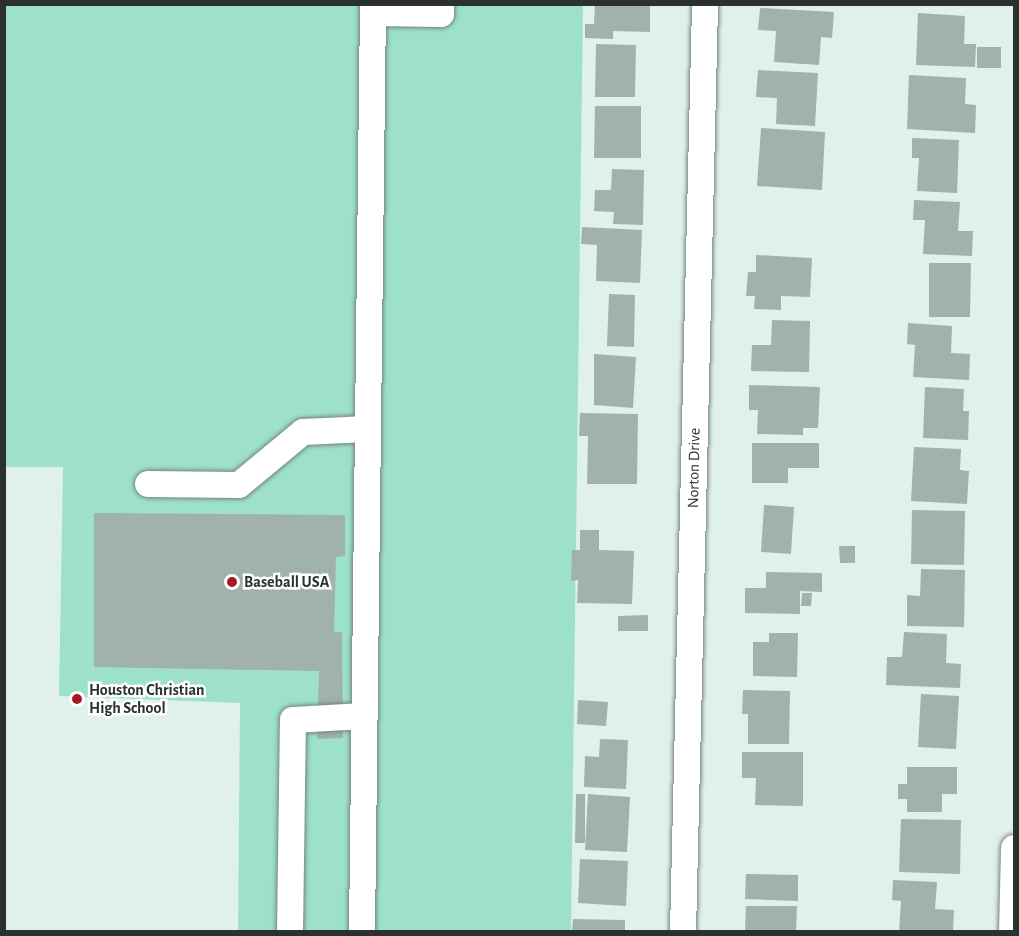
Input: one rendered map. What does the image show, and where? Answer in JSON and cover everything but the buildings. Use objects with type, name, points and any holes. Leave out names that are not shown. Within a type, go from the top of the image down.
[{"type":"street","points":[[362,932],[373,9],[441,14],[441,4]]},
{"type":"street","name":"Norton Drive","points":[[682,932],[705,4]]},
{"type":"street","points":[[148,484],[238,485],[303,432],[368,429]]},
{"type":"street","points":[[290,932],[293,720],[364,716]]},
{"type":"street","points":[[1012,932],[1014,848]]},
{"type":"green space","name":"Baseball USA","points":[[4,5],[583,5],[571,931],[238,931],[240,703],[59,696],[63,467],[5,467]]},
{"type":"place","name":"Baseball USA","points":[[232,582]]},
{"type":"place","name":"Houston Christian High School","points":[[77,699]]}]
